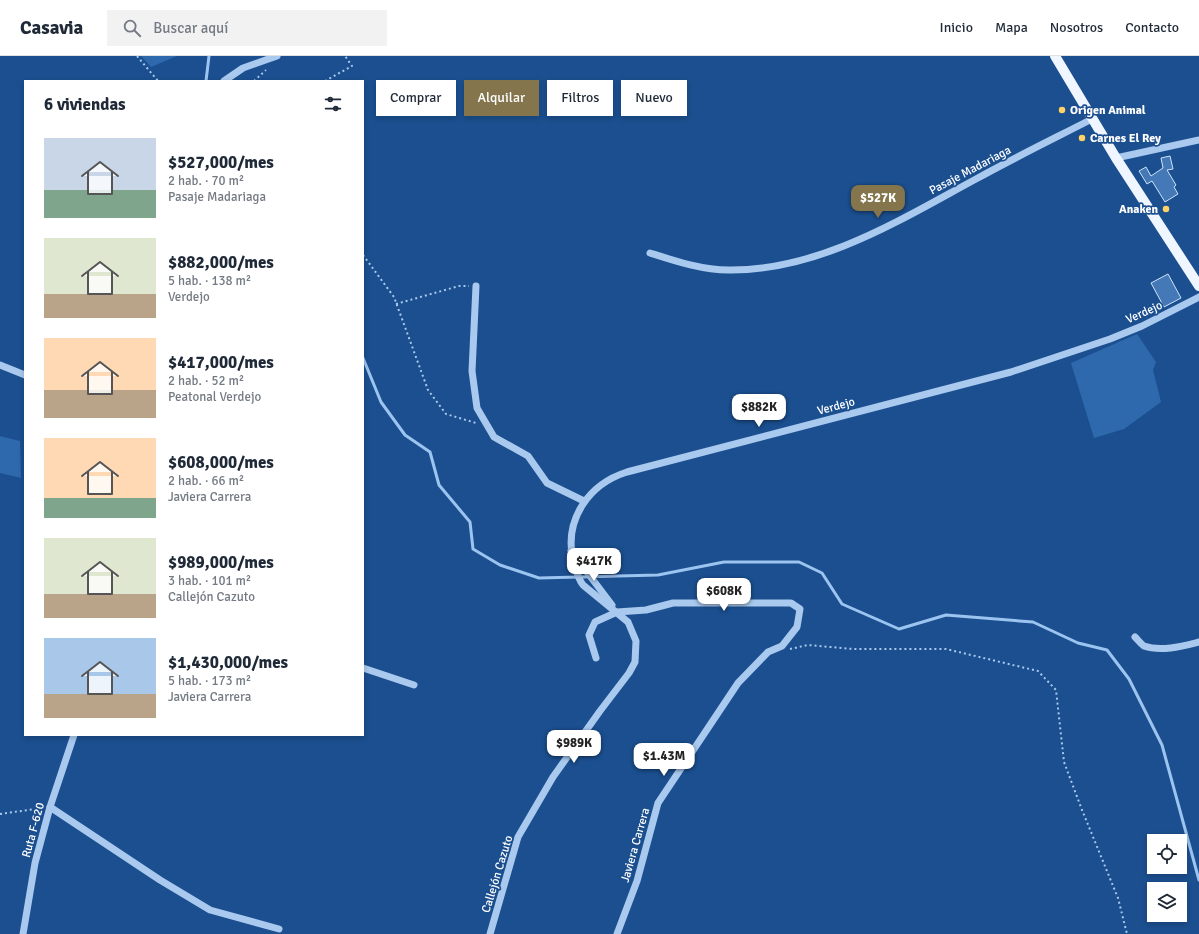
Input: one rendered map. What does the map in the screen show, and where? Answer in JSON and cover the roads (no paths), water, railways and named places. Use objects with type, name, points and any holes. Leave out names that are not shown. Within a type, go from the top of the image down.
[{"type":"main road","points":[[1055,56],[1116,158],[1199,286]]},
{"type":"street","points":[[225,80],[243,68],[277,56]]},
{"type":"street","name":"Pasaje Madariaga","points":[[650,253],[702,268],[728,270],[782,265],[812,259],[842,248],[905,217],[1092,119]]},
{"type":"street","points":[[1116,158],[1199,140]]},
{"type":"street","points":[[476,286],[472,371],[477,408],[494,437],[528,456],[547,483],[584,501]]},
{"type":"street","name":"Verdejo","points":[[617,612],[583,585],[577,578],[571,551],[574,522],[584,501],[601,484],[618,475],[1011,372],[1110,339],[1142,326],[1199,297]]},
{"type":"street","points":[[0,365],[24,375]]},
{"type":"street","points":[[571,551],[617,612],[595,622],[589,635],[596,658]]},
{"type":"street","name":"Javiera Carrera","points":[[617,612],[646,610],[673,603],[791,603],[800,609],[797,627],[782,646],[768,652],[738,683],[658,803],[637,881],[617,934]]},
{"type":"street","name":"Callejón Cazuto","points":[[490,934],[518,837],[554,777],[600,711],[629,673],[635,662],[637,649],[634,634],[628,622],[617,612]]},
{"type":"street","points":[[1135,637],[1143,645],[1156,648],[1182,646],[1199,642]]},
{"type":"street","points":[[364,668],[414,685]]},
{"type":"street","name":"Ruta F-620","points":[[23,934],[35,863],[50,807],[74,736]]},
{"type":"street","points":[[50,807],[160,880],[210,910],[279,929]]},
{"type":"waterway","points":[[206,80],[209,56]]},
{"type":"waterway","points":[[364,360],[381,402],[405,435],[430,452],[439,485],[470,522],[473,549],[500,565],[539,578],[658,575],[724,562],[799,562],[822,573],[842,604],[899,629],[946,615],[1033,622],[1078,643],[1107,650],[1129,679],[1162,745],[1199,880]]},
{"type":"place","name":"Origen Animal","points":[[1062,110]]},
{"type":"place","name":"Carnes El Rey","points":[[1082,138]]},
{"type":"place","name":"Anaken","points":[[1166,209]]}]
